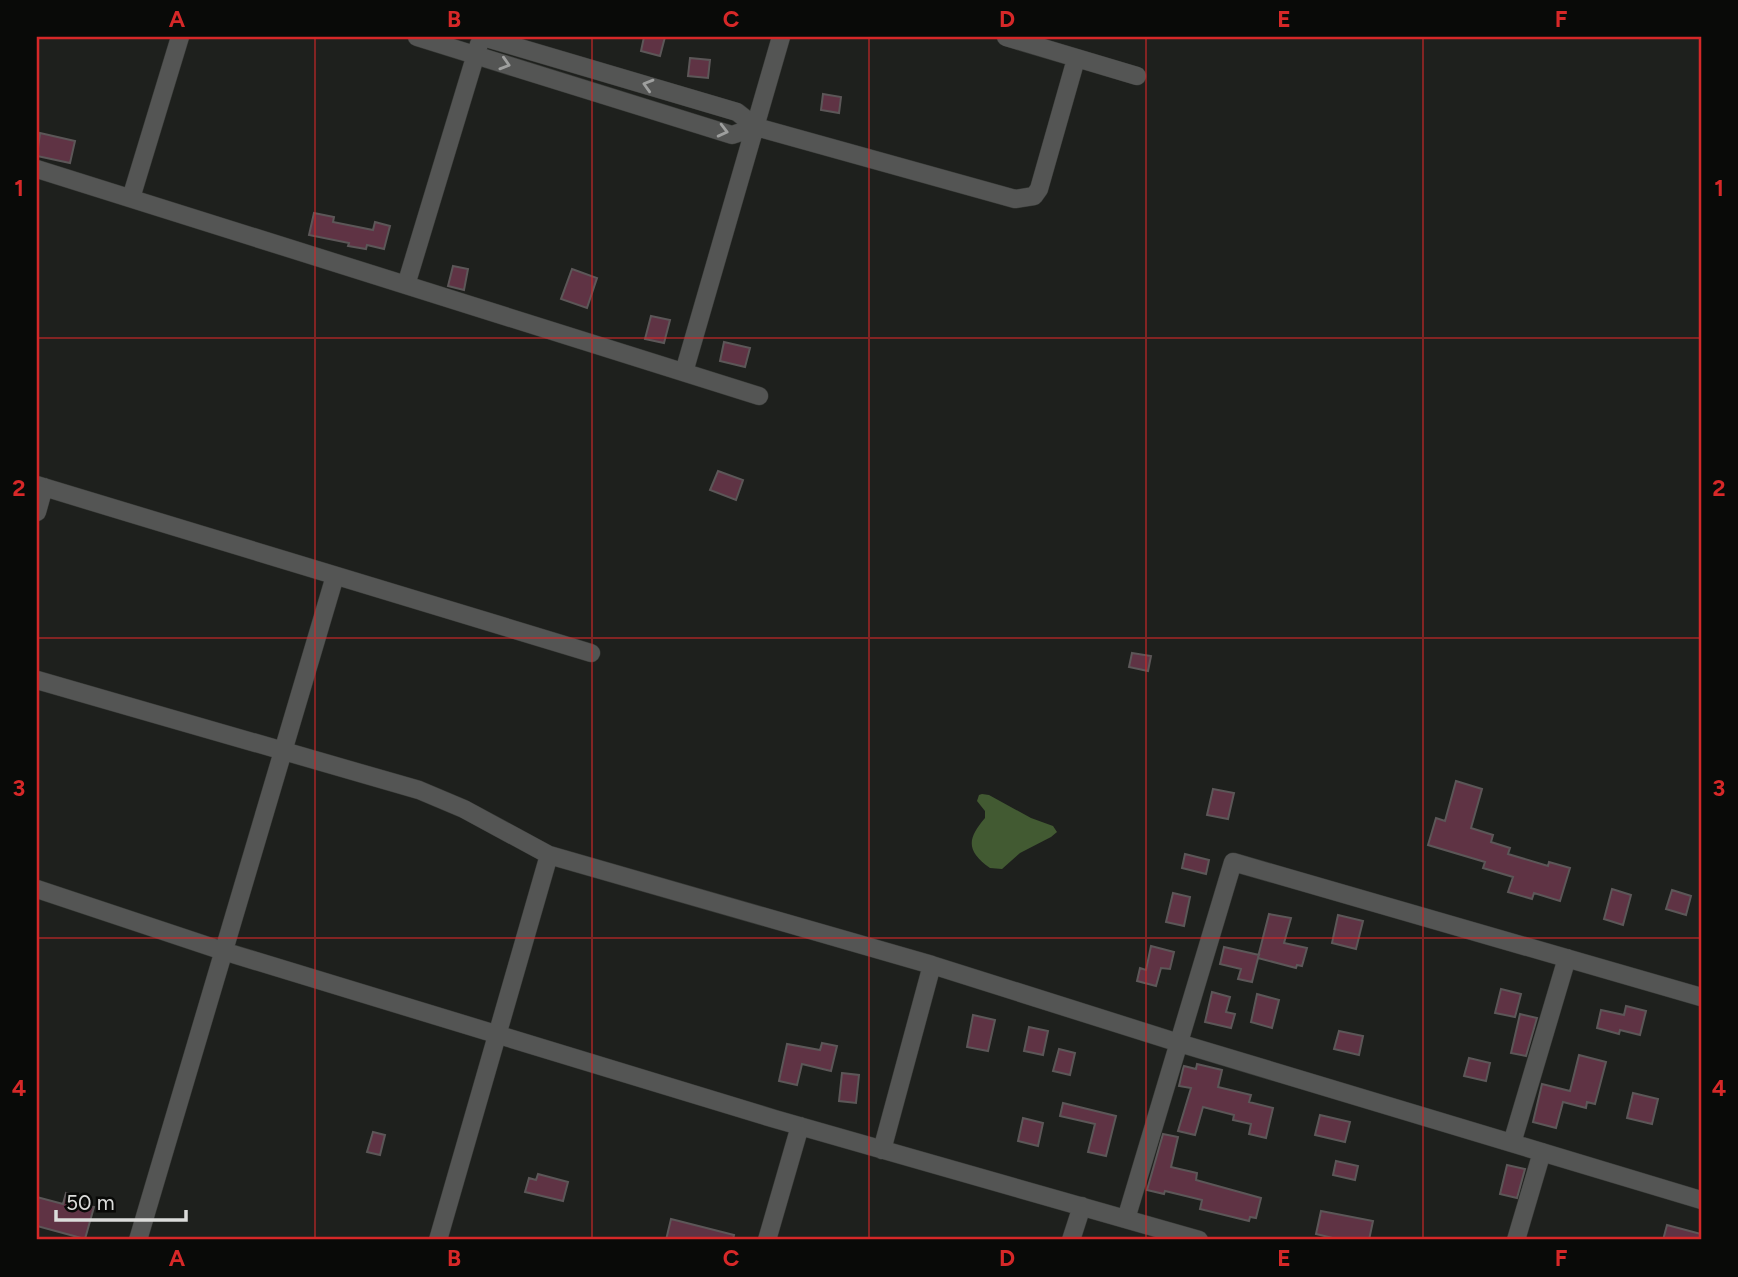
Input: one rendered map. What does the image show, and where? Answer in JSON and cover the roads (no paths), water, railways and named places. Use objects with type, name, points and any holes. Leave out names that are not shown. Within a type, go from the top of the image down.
[{"type":"street","points":[[131,198],[180,37]]},
{"type":"street","points":[[417,37],[732,135],[756,127]]},
{"type":"street","points":[[406,285],[482,37],[737,112],[756,127],[1004,197],[1026,198],[1034,195],[1038,189],[1076,59]]},
{"type":"street","points":[[684,372],[781,37]]},
{"type":"street","points":[[1006,37],[1138,76]]},
{"type":"street","points":[[37,169],[760,396]]},
{"type":"street","points":[[37,512],[40,486],[592,653]]},
{"type":"street","points":[[138,1240],[335,576]]},
{"type":"street","points":[[37,680],[419,790],[464,809],[549,855],[932,965],[1179,1044],[1701,1200]]},
{"type":"street","points":[[438,1240],[549,855]]},
{"type":"street","points":[[1126,1219],[1233,862],[1701,997]]},
{"type":"street","points":[[37,890],[223,951],[497,1035],[882,1150],[1199,1240]]},
{"type":"street","points":[[1512,1143],[1567,958]]},
{"type":"street","points":[[882,1150],[932,965]]},
{"type":"street","points":[[766,1240],[800,1126]]},
{"type":"street","points":[[1516,1240],[1542,1152]]},
{"type":"street","points":[[1071,1240],[1082,1206]]}]
